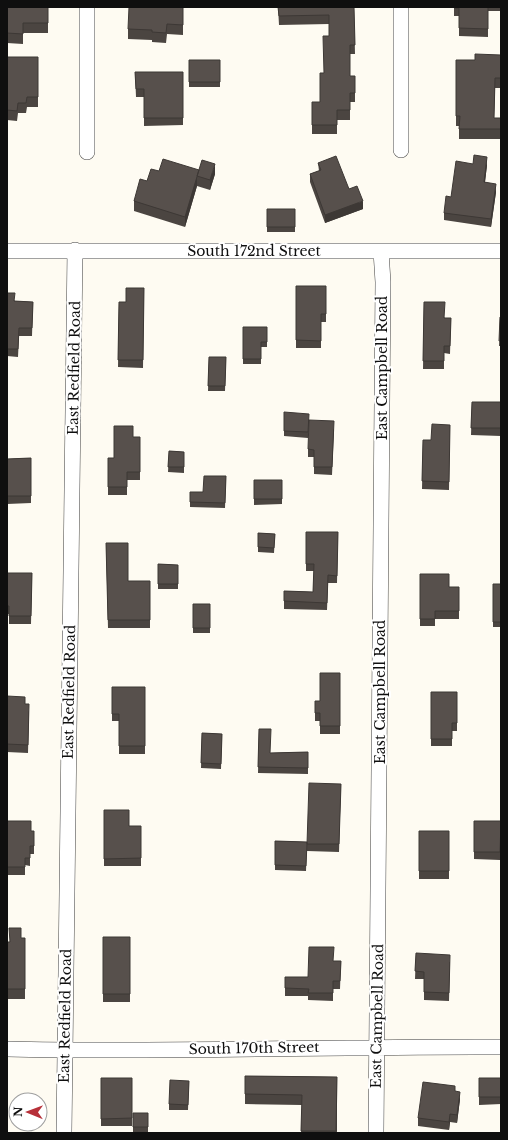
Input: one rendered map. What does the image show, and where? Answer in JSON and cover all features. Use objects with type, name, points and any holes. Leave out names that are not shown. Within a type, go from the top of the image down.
[{"type":"street","points":[[87,7],[87,152]]},
{"type":"street","points":[[401,7],[401,150]]},
{"type":"street","name":"East Redfield Road","points":[[64,1133],[75,250]]},
{"type":"street","name":"South 172nd Street","points":[[7,251],[501,251]]},
{"type":"street","name":"East Campbell Road","points":[[376,1133],[383,282],[381,251]]},
{"type":"street","name":"South 170th Street","points":[[7,1049],[65,1050],[377,1046],[501,1047]]},
{"type":"building","points":[[7,7],[48,7],[48,23],[23,23],[23,34],[7,33]]},
{"type":"building","points":[[129,7],[183,7],[183,25],[167,24],[166,33],[152,32],[152,30],[128,29]]},
{"type":"building","points":[[278,7],[354,7],[355,45],[350,45],[350,76],[355,76],[355,93],[350,93],[350,110],[337,110],[337,125],[312,125],[312,102],[320,102],[320,73],[324,73],[323,36],[329,36],[329,15],[279,16]]},
{"type":"building","points":[[454,7],[488,7],[488,29],[459,28],[459,8]]},
{"type":"building","points":[[475,54],[501,55],[501,78],[495,78],[494,118],[501,118],[501,129],[459,129],[460,116],[456,116],[456,60],[475,60]]},
{"type":"building","points":[[7,57],[38,57],[38,97],[27,97],[26,103],[18,103],[17,111],[7,110]]},
{"type":"building","points":[[189,60],[220,60],[220,82],[189,82]]},
{"type":"building","points":[[135,72],[183,72],[183,118],[144,118],[144,89],[136,89]]},
{"type":"building","points":[[474,155],[487,157],[484,182],[496,184],[491,219],[444,213],[446,196],[451,197],[456,161],[473,164]]},
{"type":"building","points":[[336,156],[349,189],[357,186],[363,201],[325,215],[310,174],[321,170],[318,163]]},
{"type":"building","points":[[163,159],[199,170],[185,217],[134,201],[140,179],[147,181],[151,169],[159,171]]},
{"type":"building","points":[[202,160],[215,164],[210,180],[197,176]]},
{"type":"building","points":[[267,209],[295,209],[295,227],[267,227]]},
{"type":"building","points":[[296,286],[326,286],[326,314],[321,314],[321,341],[296,340]]},
{"type":"building","points":[[126,288],[144,288],[143,360],[118,360],[119,302],[126,302]]},
{"type":"building","points":[[7,293],[15,293],[14,301],[33,302],[32,328],[19,328],[18,349],[7,349]]},
{"type":"building","points":[[424,302],[445,302],[444,318],[451,318],[450,346],[444,346],[444,361],[423,361]]},
{"type":"building","points":[[500,317],[501,341],[499,341]]},
{"type":"building","points":[[243,327],[267,327],[267,342],[261,342],[261,359],[243,359]]},
{"type":"building","points":[[209,357],[226,357],[225,386],[208,386]]},
{"type":"building","points":[[472,402],[501,402],[501,428],[471,428]]},
{"type":"building","points":[[284,412],[309,414],[308,432],[284,431]]},
{"type":"building","points":[[309,420],[334,421],[332,467],[314,467],[314,450],[308,449]]},
{"type":"building","points":[[432,424],[450,425],[449,482],[422,481],[423,440],[431,440]]},
{"type":"building","points":[[114,426],[133,426],[133,437],[140,437],[140,472],[127,472],[127,487],[108,487],[108,458],[114,458]]},
{"type":"building","points":[[169,451],[184,452],[184,467],[168,467]]},
{"type":"building","points":[[31,458],[31,496],[7,496],[7,459]]},
{"type":"building","points":[[204,476],[226,476],[225,503],[190,502],[190,492],[203,492]]},
{"type":"building","points":[[254,480],[282,480],[282,499],[254,499]]},
{"type":"building","points":[[306,532],[338,532],[337,576],[328,575],[327,603],[284,601],[284,591],[313,592],[314,564],[306,564]]},
{"type":"building","points":[[258,533],[275,534],[274,548],[258,547]]},
{"type":"building","points":[[106,543],[128,543],[128,581],[150,581],[150,620],[108,620]]},
{"type":"building","points":[[158,564],[178,565],[178,584],[158,584]]},
{"type":"building","points":[[7,573],[32,573],[31,616],[9,616],[9,606],[7,606]]},
{"type":"building","points":[[420,574],[449,574],[449,587],[459,587],[459,611],[435,611],[435,619],[420,619]]},
{"type":"building","points":[[493,584],[501,584],[501,622],[493,622]]},
{"type":"building","points":[[193,604],[210,604],[210,628],[193,628]]},
{"type":"building","points":[[320,673],[340,673],[340,726],[320,726],[320,713],[315,713],[315,701],[320,701]]},
{"type":"building","points":[[112,687],[145,687],[145,746],[119,746],[119,714],[112,714]]},
{"type":"building","points":[[431,692],[457,692],[457,723],[452,723],[452,739],[431,739]]},
{"type":"building","points":[[7,696],[25,697],[25,704],[29,704],[28,745],[7,744]]},
{"type":"building","points":[[259,729],[271,729],[270,753],[308,752],[308,768],[258,767]]},
{"type":"building","points":[[202,733],[222,734],[221,764],[201,763]]},
{"type":"building","points":[[309,783],[341,784],[339,844],[307,844]]},
{"type":"building","points":[[104,810],[129,810],[129,826],[141,826],[141,858],[104,859]]},
{"type":"building","points":[[7,821],[31,821],[31,831],[34,831],[34,846],[30,846],[30,858],[25,858],[25,867],[7,867]]},
{"type":"building","points":[[474,821],[501,821],[500,852],[474,852]]},
{"type":"building","points":[[419,831],[449,831],[449,871],[419,871]]},
{"type":"building","points":[[275,841],[307,842],[306,866],[275,865]]},
{"type":"building","points":[[9,928],[21,928],[21,938],[25,938],[25,989],[7,989],[7,942],[10,942]]},
{"type":"building","points":[[103,937],[130,937],[130,994],[103,994]]},
{"type":"building","points":[[309,947],[334,947],[333,961],[341,961],[340,981],[333,981],[333,993],[308,993],[309,989],[285,988],[285,977],[308,977]]},
{"type":"building","points":[[416,953],[450,955],[449,993],[424,992],[424,972],[415,971]]},
{"type":"building","points":[[245,1076],[337,1077],[336,1131],[301,1131],[302,1095],[245,1094]]},
{"type":"building","points":[[101,1078],[132,1078],[132,1118],[101,1119]]},
{"type":"building","points":[[479,1078],[501,1078],[501,1097],[479,1097]]},
{"type":"building","points":[[170,1080],[189,1081],[188,1105],[169,1104]]},
{"type":"building","points":[[423,1082],[455,1086],[455,1091],[460,1092],[457,1115],[450,1114],[449,1122],[418,1118]]},
{"type":"building","points":[[133,1113],[148,1113],[148,1127],[133,1127]]}]
